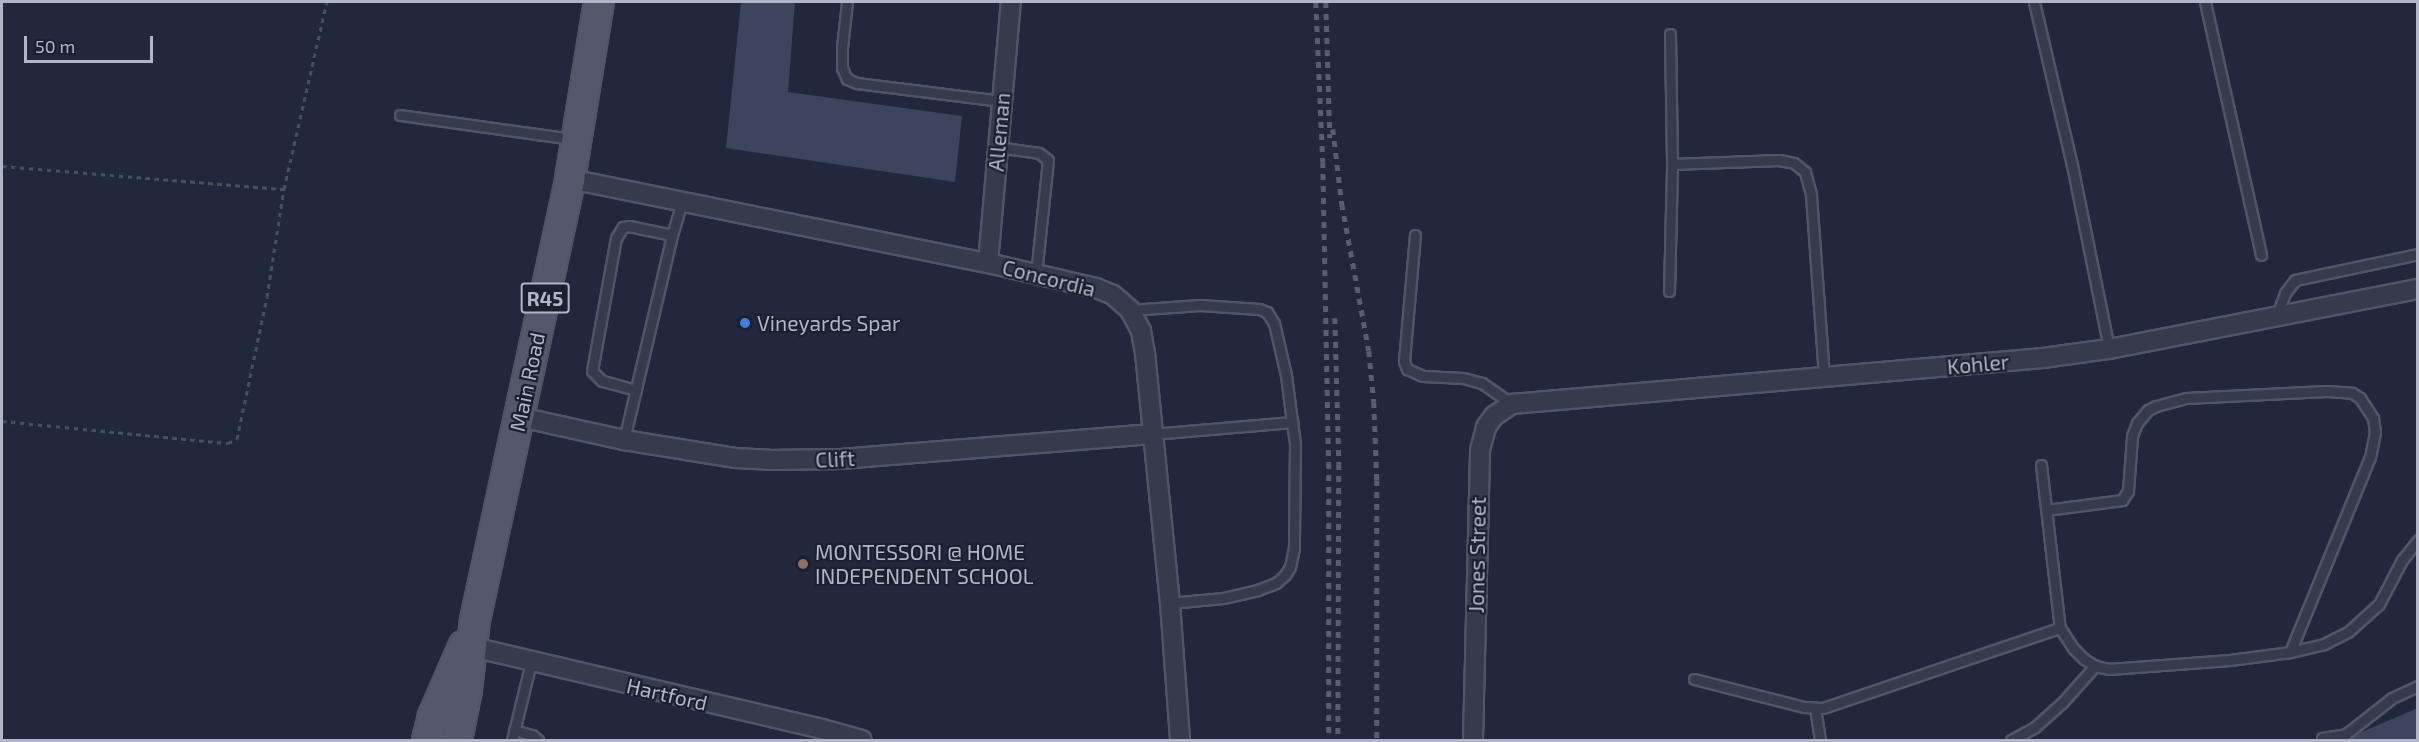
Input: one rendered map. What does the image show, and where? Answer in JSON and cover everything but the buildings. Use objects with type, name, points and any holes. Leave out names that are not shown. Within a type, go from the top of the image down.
[{"type":"main road","name":"Main Road","points":[[457,741],[470,637],[520,417],[570,179],[599,2]]},
{"type":"main road","name":"Main Road","points":[[427,741],[436,708],[470,637]]},
{"type":"street","name":"Alleman","points":[[988,263],[1011,2]]},
{"type":"street","name":"Concordia","points":[[570,179],[988,263],[1096,288],[1113,295],[1130,310],[1141,331],[1145,352],[1170,603],[1180,741]]},
{"type":"street","name":"Kohler","points":[[1512,404],[1983,364],[2109,349],[2418,290]]},
{"type":"street","name":"Jones Street","points":[[1473,741],[1480,450],[1486,427],[1494,416],[1512,404]]},
{"type":"street","name":"Clift","points":[[520,417],[624,440],[735,458],[804,460],[1152,434]]},
{"type":"street","name":"Hartford","points":[[470,637],[531,662],[822,729],[862,741]]},
{"type":"lane","points":[[848,2],[842,47],[842,68],[847,79],[857,83],[1001,101]]},
{"type":"lane","points":[[2034,2],[2072,165],[2109,349]]},
{"type":"lane","points":[[2205,2],[2261,255]]},
{"type":"lane","points":[[1669,291],[1672,164],[1670,34]]},
{"type":"lane","points":[[400,115],[577,140]]},
{"type":"lane","points":[[997,147],[1039,153],[1048,160],[1036,274]]},
{"type":"lane","points":[[1672,164],[1779,160],[1794,163],[1805,172],[1811,195],[1824,377]]},
{"type":"lane","points":[[624,440],[672,235],[682,202]]},
{"type":"lane","points":[[636,390],[602,381],[592,371],[614,247],[623,227],[672,235]]},
{"type":"lane","points":[[1415,235],[1404,361],[1407,369],[1427,377],[1473,380],[1512,404]]},
{"type":"lane","points":[[2276,317],[2285,293],[2295,280],[2418,254]]},
{"type":"lane","points":[[1130,310],[1200,305],[1250,308],[1267,312],[1271,316],[1276,333],[1292,422],[1295,444],[1294,548],[1290,567],[1285,575],[1276,583],[1258,590],[1223,598],[1170,603]]},
{"type":"lane","points":[[2046,510],[2122,500],[2128,491],[2132,436],[2137,423],[2148,410],[2156,405],[2186,398],[2326,391],[2352,393],[2369,408],[2373,418],[2375,432],[2370,457],[2290,652]]},
{"type":"lane","points":[[1152,434],[1292,422]]},
{"type":"lane","points":[[2042,465],[2060,628],[2073,648],[2095,666],[2109,669],[2290,652],[2324,644],[2348,632],[2368,616],[2390,588],[2402,560],[2418,540]]},
{"type":"lane","points":[[1694,679],[1815,708],[1842,703],[1933,669],[2060,628]]},
{"type":"lane","points":[[512,741],[531,662]]},
{"type":"lane","points":[[2011,741],[2044,719],[2095,666]]},
{"type":"lane","points":[[2322,738],[2346,734],[2385,702],[2418,686]]},
{"type":"lane","points":[[1815,708],[1820,741]]},
{"type":"lane","points":[[514,730],[532,735],[538,741]]},
{"type":"path","points":[[2,421],[228,443],[237,439],[267,297],[284,189],[327,2]]},
{"type":"path","points":[[2,166],[284,189]]},
{"type":"railway","points":[[1316,2],[1323,162],[1329,463],[1329,740]]},
{"type":"railway","points":[[1326,2],[1330,138]]},
{"type":"railway","points":[[1333,129],[1342,204],[1369,351],[1374,402],[1377,480],[1377,740]]},
{"type":"railway","points":[[1335,318],[1339,464],[1338,740]]},
{"type":"place","name":"Vineyards Spar","points":[[745,323]]},
{"type":"place","name":"MONTESSORI @ HOME INDEPENDENT SCHOOL","points":[[803,564]]}]
